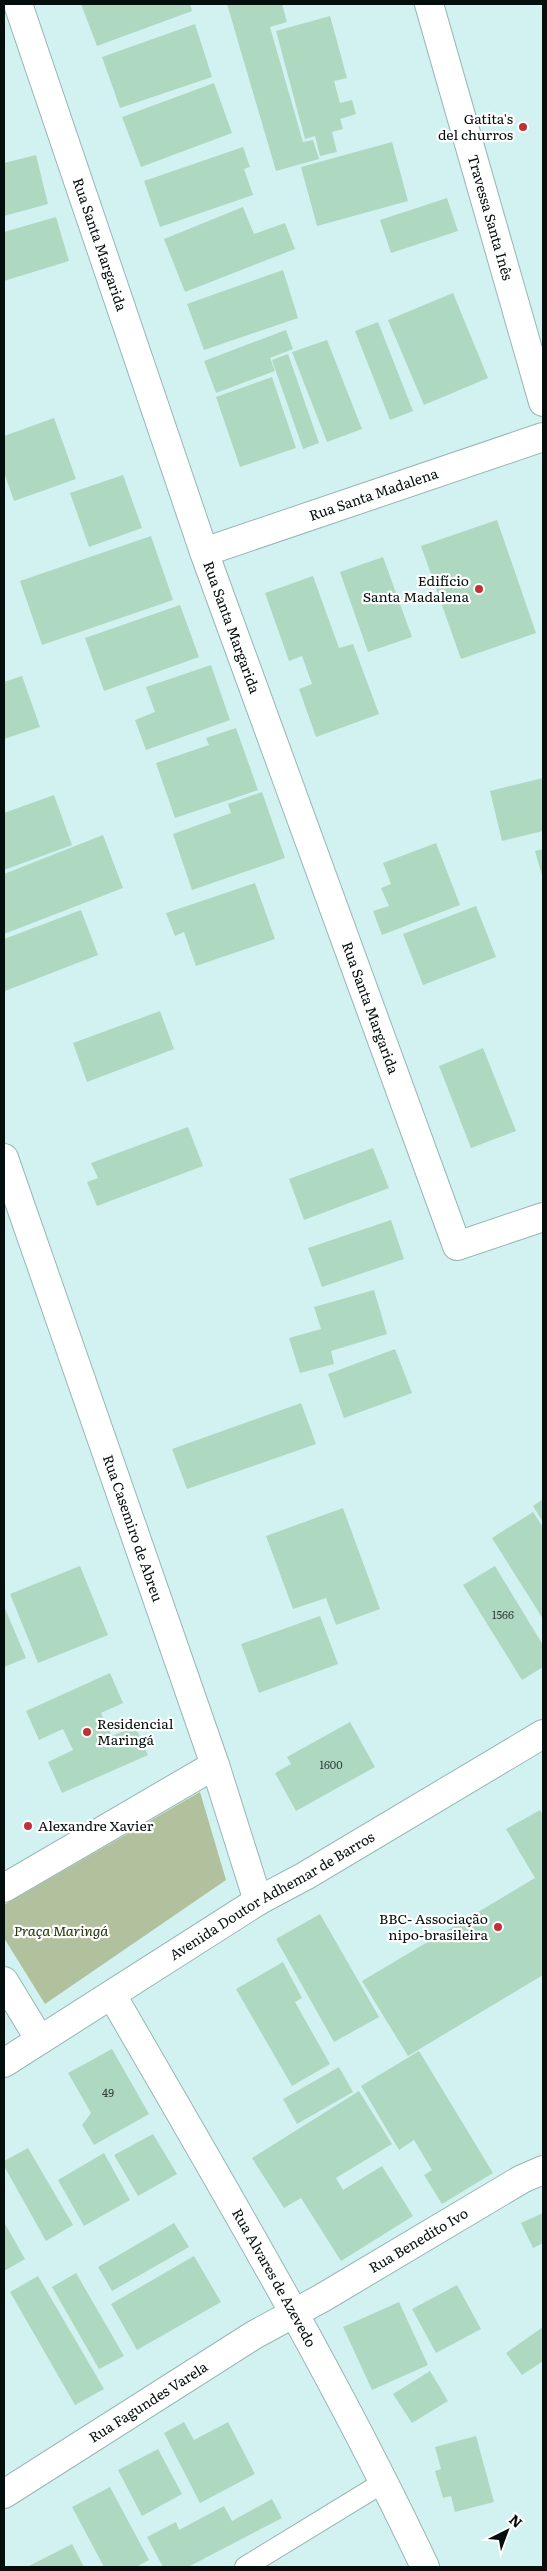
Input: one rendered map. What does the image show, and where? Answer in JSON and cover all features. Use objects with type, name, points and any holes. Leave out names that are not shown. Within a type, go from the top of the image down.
[{"type":"street","name":"Rua Santa Margarida","points":[[18,4],[204,552],[457,1246],[543,1217]]},
{"type":"street","name":"Travessa Santa Inês","points":[[428,4],[543,402]]},
{"type":"street","name":"Rua Santa Madalena","points":[[204,552],[543,437]]},
{"type":"street","name":"Rua Casemiro de Abreu","points":[[4,1158],[215,1764],[258,1901]]},
{"type":"street","name":"Avenida Doutor Adhemar de Barros","points":[[4,2063],[258,1901],[305,1876],[543,1734]]},
{"type":"street","points":[[4,1888],[215,1764]]},
{"type":"street","points":[[4,1981],[40,2040]]},
{"type":"street","name":"Rua Alvares de Azevedo","points":[[112,1995],[296,2312],[384,2482],[425,2567]]},
{"type":"street","name":"Rua Benedito Ivo","points":[[296,2312],[522,2179],[543,2170]]},
{"type":"street","name":"Rua Fagundes Varela","points":[[4,2494],[254,2335],[296,2312]]},
{"type":"lane","points":[[245,2567],[384,2482]]},
{"type":"green space","name":"Praça Maringá","points":[[200,1792],[226,1880],[45,2004],[4,1938],[4,1905]]},
{"type":"building","points":[[81,4],[190,4],[192,11],[97,46]]},
{"type":"building","points":[[227,4],[282,4],[287,22],[270,27],[303,142],[313,140],[319,159],[276,171]]},
{"type":"building","points":[[330,16],[347,78],[334,81],[340,103],[352,100],[356,114],[340,119],[343,129],[332,132],[337,152],[320,156],[315,136],[305,139],[276,31]]},
{"type":"building","points":[[195,24],[212,77],[120,108],[102,57]]},
{"type":"building","points":[[214,83],[232,133],[141,167],[122,117]]},
{"type":"building","points":[[392,142],[408,201],[317,226],[301,167]]},
{"type":"building","points":[[243,147],[250,167],[244,169],[253,195],[160,227],[144,181]]},
{"type":"building","points":[[36,155],[48,204],[4,216],[4,163]]},
{"type":"building","points":[[447,198],[458,231],[391,253],[380,220]]},
{"type":"building","points":[[243,207],[254,234],[285,223],[295,249],[185,292],[164,239]]},
{"type":"building","points":[[56,217],[69,261],[4,281],[4,232]]},
{"type":"building","points":[[283,270],[298,318],[204,350],[187,304]]},
{"type":"building","points":[[453,293],[488,378],[424,405],[388,320]]},
{"type":"building","points":[[378,322],[413,411],[390,420],[355,331]]},
{"type":"building","points":[[286,330],[293,349],[270,358],[275,371],[216,393],[204,361]]},
{"type":"building","points":[[327,340],[362,429],[327,442],[292,352]]},
{"type":"building","points":[[288,354],[319,443],[303,449],[272,360]]},
{"type":"building","points":[[272,377],[296,448],[240,467],[216,397]]},
{"type":"building","points":[[54,418],[76,479],[14,501],[4,472],[4,436]]},
{"type":"building","points":[[123,475],[142,528],[89,547],[70,493]]},
{"type":"building","name":"Edifício Santa Madalena","points":[[497,520],[536,633],[461,659],[421,546]]},
{"type":"building","points":[[151,536],[173,600],[42,645],[20,581]]},
{"type":"building","points":[[383,557],[412,637],[368,652],[340,572]]},
{"type":"building","points":[[313,576],[339,648],[353,644],[379,714],[316,737],[299,689],[312,684],[302,656],[289,661],[265,593]]},
{"type":"building","points":[[180,605],[199,657],[104,691],[85,638]]},
{"type":"building","points":[[211,665],[230,720],[146,750],[135,720],[155,712],[146,687]]},
{"type":"building","points":[[22,676],[40,727],[4,739],[4,682]]},
{"type":"building","points":[[236,728],[258,790],[175,818],[156,763],[209,745],[206,738]]},
{"type":"building","points":[[543,778],[543,831],[502,841],[490,791]]},
{"type":"building","points":[[262,792],[285,858],[192,890],[173,834],[231,813],[228,804]]},
{"type":"building","points":[[54,795],[72,845],[4,870],[4,813]]},
{"type":"building","points":[[103,835],[123,888],[4,934],[4,874]]},
{"type":"building","points":[[436,843],[460,905],[382,935],[373,911],[389,906],[381,888],[391,884],[383,863]]},
{"type":"building","points":[[543,849],[543,879],[535,851]]},
{"type":"building","points":[[255,883],[275,939],[196,966],[184,932],[175,936],[166,913]]},
{"type":"building","points":[[476,906],[496,957],[423,985],[403,934]]},
{"type":"building","points":[[81,910],[98,955],[5,991],[4,939]]},
{"type":"building","points":[[160,1011],[174,1049],[87,1082],[73,1043]]},
{"type":"building","points":[[483,1048],[516,1131],[471,1148],[439,1066]]},
{"type":"building","points":[[188,1127],[203,1166],[97,1206],[87,1182],[98,1178],[91,1163]]},
{"type":"building","points":[[373,1148],[389,1188],[304,1220],[289,1179]]},
{"type":"building","points":[[391,1220],[404,1259],[322,1287],[308,1248]]},
{"type":"building","points":[[374,1290],[387,1334],[331,1351],[334,1364],[300,1373],[289,1338],[321,1329],[314,1307]]},
{"type":"building","points":[[395,1349],[412,1393],[344,1418],[328,1374]]},
{"type":"building","points":[[301,1403],[316,1444],[187,1489],[172,1449]]},
{"type":"building","points":[[543,1499],[543,1522],[533,1506]]},
{"type":"building","points":[[343,1508],[380,1609],[336,1625],[326,1598],[293,1609],[266,1536]]},
{"type":"building","points":[[533,1512],[543,1527],[543,1619],[492,1538]]},
{"type":"building","points":[[80,1566],[108,1635],[38,1663],[10,1594]]},
{"type":"building","points":[[495,1566],[543,1645],[543,1667],[522,1680],[463,1585]]},
{"type":"building","points":[[4,1606],[26,1658],[4,1667]]},
{"type":"building","points":[[320,1616],[338,1664],[259,1693],[241,1644]]},
{"type":"building","name":"Residencial Maringá","points":[[110,1673],[123,1703],[101,1713],[112,1736],[135,1726],[148,1755],[62,1793],[48,1762],[73,1750],[63,1729],[39,1740],[26,1711]]},
{"type":"building","points":[[350,1722],[375,1767],[296,1811],[275,1773],[291,1764],[287,1757]]},
{"type":"building","name":"BBC- Associação nipo-brasileira","points":[[540,1810],[543,1816],[543,1975],[408,2056],[362,1981],[535,1878],[506,1829]]},
{"type":"building","points":[[320,1914],[379,2017],[334,2042],[276,1939]]},
{"type":"building","points":[[283,1962],[302,1998],[295,2002],[330,2064],[292,2086],[236,1989]]},
{"type":"building","points":[[112,2049],[149,2114],[94,2145],[82,2125],[91,2113],[68,2073]]},
{"type":"building","points":[[419,2051],[493,2173],[442,2204],[424,2175],[432,2170],[414,2140],[399,2150],[361,2086]]},
{"type":"building","points":[[339,2067],[353,2092],[297,2124],[283,2099]]},
{"type":"building","points":[[359,2091],[392,2144],[336,2178],[343,2190],[382,2166],[413,2216],[341,2261],[301,2198],[284,2208],[252,2158]]},
{"type":"building","points":[[153,2134],[177,2174],[138,2196],[114,2155]]},
{"type":"building","points":[[28,2148],[73,2225],[46,2241],[4,2166],[4,2161]]},
{"type":"building","points":[[104,2153],[130,2200],[84,2226],[58,2180]]},
{"type":"building","points":[[543,2213],[543,2243],[533,2248],[521,2223]]},
{"type":"building","points":[[4,2222],[25,2259],[4,2271]]},
{"type":"building","points":[[174,2223],[189,2247],[112,2291],[98,2267]]},
{"type":"building","points":[[194,2256],[221,2302],[137,2350],[111,2304]]},
{"type":"building","points":[[76,2273],[124,2356],[99,2369],[52,2287]]},
{"type":"building","points":[[38,2276],[104,2389],[75,2405],[10,2292]]},
{"type":"building","points":[[457,2285],[481,2329],[436,2353],[412,2309]]},
{"type":"building","points":[[399,2302],[428,2365],[372,2390],[343,2327]]},
{"type":"building","points":[[543,2327],[543,2361],[522,2375],[506,2353]]},
{"type":"building","points":[[430,2371],[448,2401],[412,2423],[393,2394]]},
{"type":"building","points":[[184,2422],[194,2440],[228,2422],[255,2474],[200,2503],[164,2433]]},
{"type":"building","points":[[476,2436],[494,2502],[455,2512],[451,2496],[443,2498],[435,2471],[441,2469],[435,2447]]},
{"type":"building","points":[[158,2449],[182,2494],[142,2516],[118,2470]]},
{"type":"building","points":[[110,2487],[149,2560],[136,2567],[104,2567],[72,2507]]},
{"type":"building","points":[[272,2499],[282,2518],[188,2567],[163,2567],[147,2537],[176,2522],[179,2530],[224,2506],[232,2521]]},
{"type":"building","points":[[72,2544],[84,2567],[27,2567]]},
{"type":"place","name":"Gatita's del churros","points":[[523,127]]},
{"type":"place","name":"Edifício Santa Madalena","points":[[479,589]]},
{"type":"place","name":"Residencial Maringá","points":[[87,1732]]},
{"type":"place","name":"Alexandre Xavier","points":[[28,1826]]},
{"type":"place","name":"BBC- Associação nipo-brasileira","points":[[498,1927]]}]
